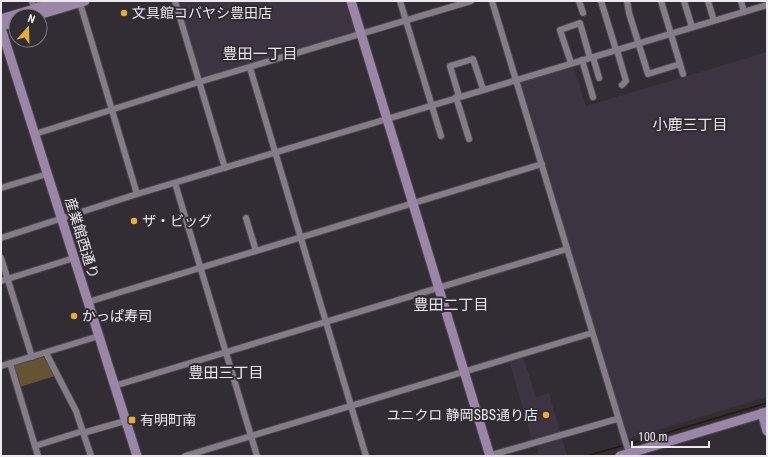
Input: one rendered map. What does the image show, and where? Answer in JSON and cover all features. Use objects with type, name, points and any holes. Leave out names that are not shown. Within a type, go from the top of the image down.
[{"type":"street","points":[[34,8],[44,1]]},
{"type":"street","points":[[34,8],[62,1]]},
{"type":"street","points":[[175,1],[225,168]]},
{"type":"street","points":[[351,1],[489,456],[617,418]]},
{"type":"street","points":[[400,1],[441,136]]},
{"type":"street","points":[[446,1],[448,8]]},
{"type":"street","points":[[34,134],[199,82],[471,1]]},
{"type":"street","points":[[492,1],[617,418],[624,455],[646,452],[764,413],[767,431]]},
{"type":"street","points":[[579,1],[583,13]]},
{"type":"street","points":[[601,1],[626,81],[622,84]]},
{"type":"street","points":[[627,1],[638,44],[648,74],[680,64]]},
{"type":"street","points":[[662,1],[683,74]]},
{"type":"street","points":[[684,1],[692,27]]},
{"type":"street","points":[[708,1],[714,21]]},
{"type":"street","points":[[741,1],[744,12]]},
{"type":"street","points":[[34,8],[82,2],[137,194]]},
{"type":"street","points":[[1,238],[137,194],[516,79],[767,5]]},
{"type":"street","points":[[571,63],[560,30],[580,23],[599,78]]},
{"type":"street","name":"産業館西通り","points":[[1,27],[137,456]]},
{"type":"street","points":[[469,139],[450,66],[473,59],[483,89]]},
{"type":"street","points":[[582,60],[593,97]]},
{"type":"street","points":[[250,68],[366,456]]},
{"type":"street","points":[[88,302],[542,164]]},
{"type":"street","points":[[1,188],[47,174]]},
{"type":"street","points":[[175,183],[257,456]]},
{"type":"street","points":[[246,218],[256,251]]},
{"type":"street","points":[[114,386],[567,249]]},
{"type":"street","points":[[1,258],[4,280],[32,357]]},
{"type":"street","points":[[4,280],[74,258]]},
{"type":"street","points":[[185,456],[592,333]]},
{"type":"street","points":[[1,366],[99,336]]},
{"type":"street","points":[[46,353],[76,411],[90,456]]},
{"type":"street","points":[[10,364],[38,456]]},
{"type":"street","points":[[35,446],[126,421]]},
{"type":"shaded area","points":[[177,1],[347,1],[357,33],[201,80]]},
{"type":"shaded area","points":[[767,52],[767,397],[624,440],[516,82],[573,65],[586,106]]},
{"type":"shaded area","points":[[45,356],[55,376],[20,387],[14,365]]},
{"type":"shaded area","points":[[523,356],[536,397],[549,393],[567,456],[539,456],[535,436],[531,437],[509,360]]},
{"type":"waterway","points":[[629,444],[767,403]]},
{"type":"waterway","points":[[586,456],[625,445]]},
{"type":"place","name":"文具館コバヤシ豊田店","points":[[124,13]]},
{"type":"place","name":"ザ・ビッグ","points":[[134,221]]},
{"type":"place","name":"かっぱ寿司","points":[[74,316]]},
{"type":"place","name":"ユニクロ 静岡SBS通り店","points":[[546,415]]},
{"type":"place","name":"有明町南","points":[[132,420]]},
{"type":"district","name":"豊田一丁目","points":[[260,54]]},
{"type":"district","name":"小鹿三丁目","points":[[690,125]]},
{"type":"district","name":"豊田二丁目","points":[[451,305]]},
{"type":"district","name":"豊田三丁目","points":[[226,373]]}]
